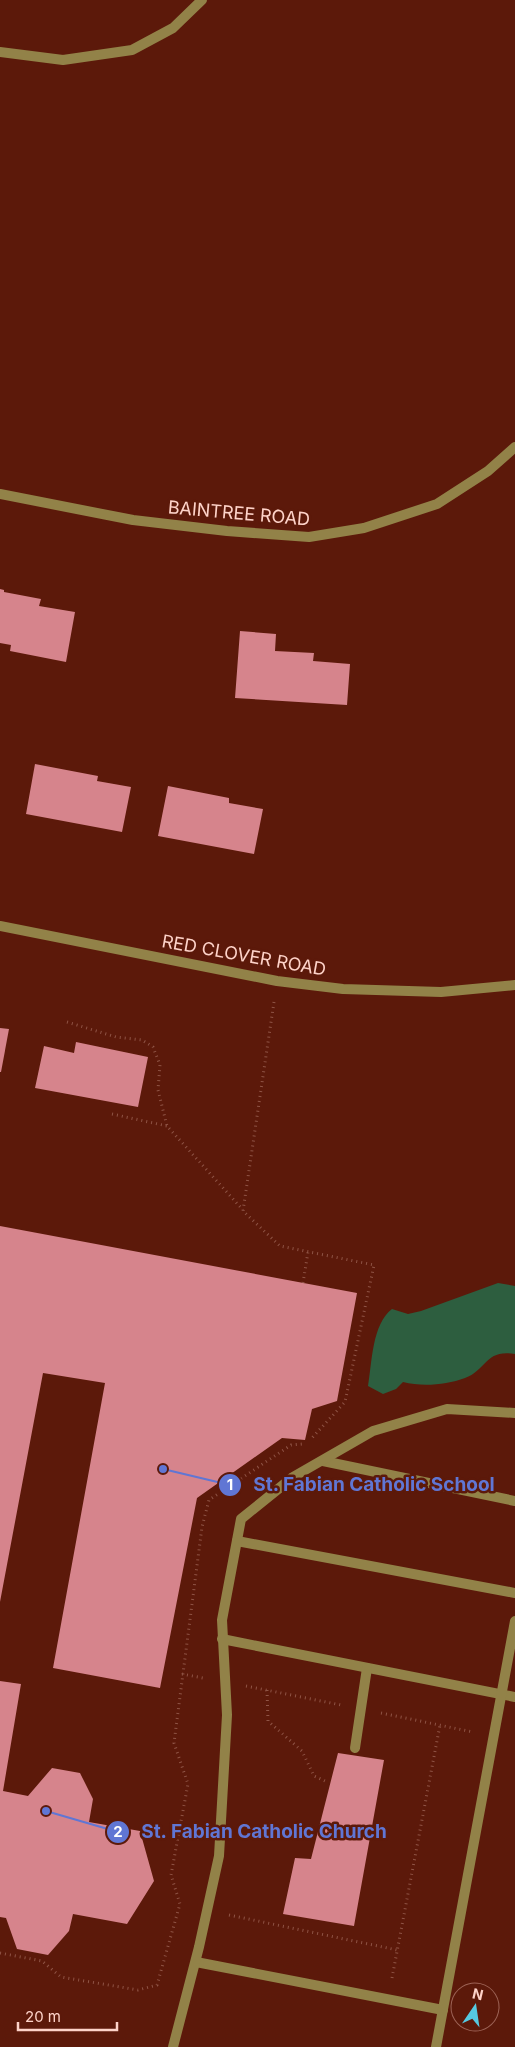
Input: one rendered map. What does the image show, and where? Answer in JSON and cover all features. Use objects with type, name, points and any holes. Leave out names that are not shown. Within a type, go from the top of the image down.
[{"type":"street","points":[[0,52],[63,60],[132,50],[173,28],[202,0]]},
{"type":"street","name":"BAINTREE ROAD","points":[[0,494],[133,520],[227,531],[309,537],[364,528],[437,504],[488,471],[515,447]]},
{"type":"street","name":"RED CLOVER ROAD","points":[[0,926],[277,981],[343,989],[441,992],[515,985]]},
{"type":"street","points":[[172,2047],[196,1962],[219,1856],[225,1783],[227,1716],[222,1620],[241,1519],[293,1477],[373,1431],[447,1409],[515,1413]]},
{"type":"street","points":[[323,1461],[515,1501]]},
{"type":"street","points":[[237,1541],[515,1593]]},
{"type":"street","points":[[436,2047],[515,1621]]},
{"type":"street","points":[[222,1638],[515,1697]]},
{"type":"street","points":[[355,1748],[367,1668]]},
{"type":"street","points":[[196,1962],[443,2010]]},
{"type":"path","points":[[243,1211],[277,981]]},
{"type":"path","points":[[0,1953],[42,1961],[61,1977],[138,1990],[157,1985],[180,1904],[171,1875],[188,1784],[174,1742],[202,1527],[209,1500],[291,1445],[307,1443],[345,1402],[374,1265],[280,1246],[243,1211],[168,1126],[158,1090],[160,1065],[153,1047],[142,1040],[116,1037],[67,1022]]},
{"type":"path","points":[[112,1114],[168,1126]]},
{"type":"path","points":[[303,1283],[308,1252]]},
{"type":"path","points":[[267,1690],[268,1721],[302,1751],[314,1776],[325,1781]]},
{"type":"path","points":[[389,2000],[440,1725]]},
{"type":"path","points":[[180,1904],[397,1950]]},
{"type":"green space","points":[[498,1283],[515,1286],[515,1354],[505,1353],[492,1357],[472,1374],[450,1382],[426,1385],[403,1382],[396,1389],[383,1394],[368,1386],[372,1355],[380,1324],[392,1309],[408,1314],[421,1311]]},
{"type":"building","points":[[0,589],[4,590],[4,592],[41,599],[39,606],[75,612],[66,662],[10,651],[11,645],[0,643]]},
{"type":"building","points":[[240,631],[276,634],[275,651],[314,653],[313,661],[350,664],[347,705],[235,698]]},
{"type":"building","points":[[35,764],[98,776],[97,781],[131,787],[122,832],[26,814]]},
{"type":"building","points":[[168,786],[229,798],[229,803],[263,809],[254,854],[158,836]]},
{"type":"building","points":[[0,1028],[9,1029],[1,1072],[0,1072]]},
{"type":"building","points":[[76,1042],[148,1057],[138,1107],[35,1088],[44,1046],[74,1053]]},
{"type":"building","points":[[0,1226],[357,1293],[337,1401],[312,1409],[305,1440],[282,1438],[197,1498],[160,1688],[53,1668],[105,1383],[43,1373],[0,1602]]},
{"type":"building","points":[[0,1681],[21,1684],[3,1791],[28,1796],[52,1768],[80,1773],[93,1799],[89,1822],[140,1831],[154,1881],[127,1924],[73,1914],[69,1931],[48,1955],[17,1949],[6,1918],[0,1917]]},
{"type":"building","points":[[338,1753],[384,1760],[354,1926],[283,1914],[295,1858],[311,1859]]},
{"type":"place","name":"St. Fabian Catholic School","points":[[163,1469]]},
{"type":"place","name":"St. Fabian Catholic Church","points":[[46,1811]]}]
